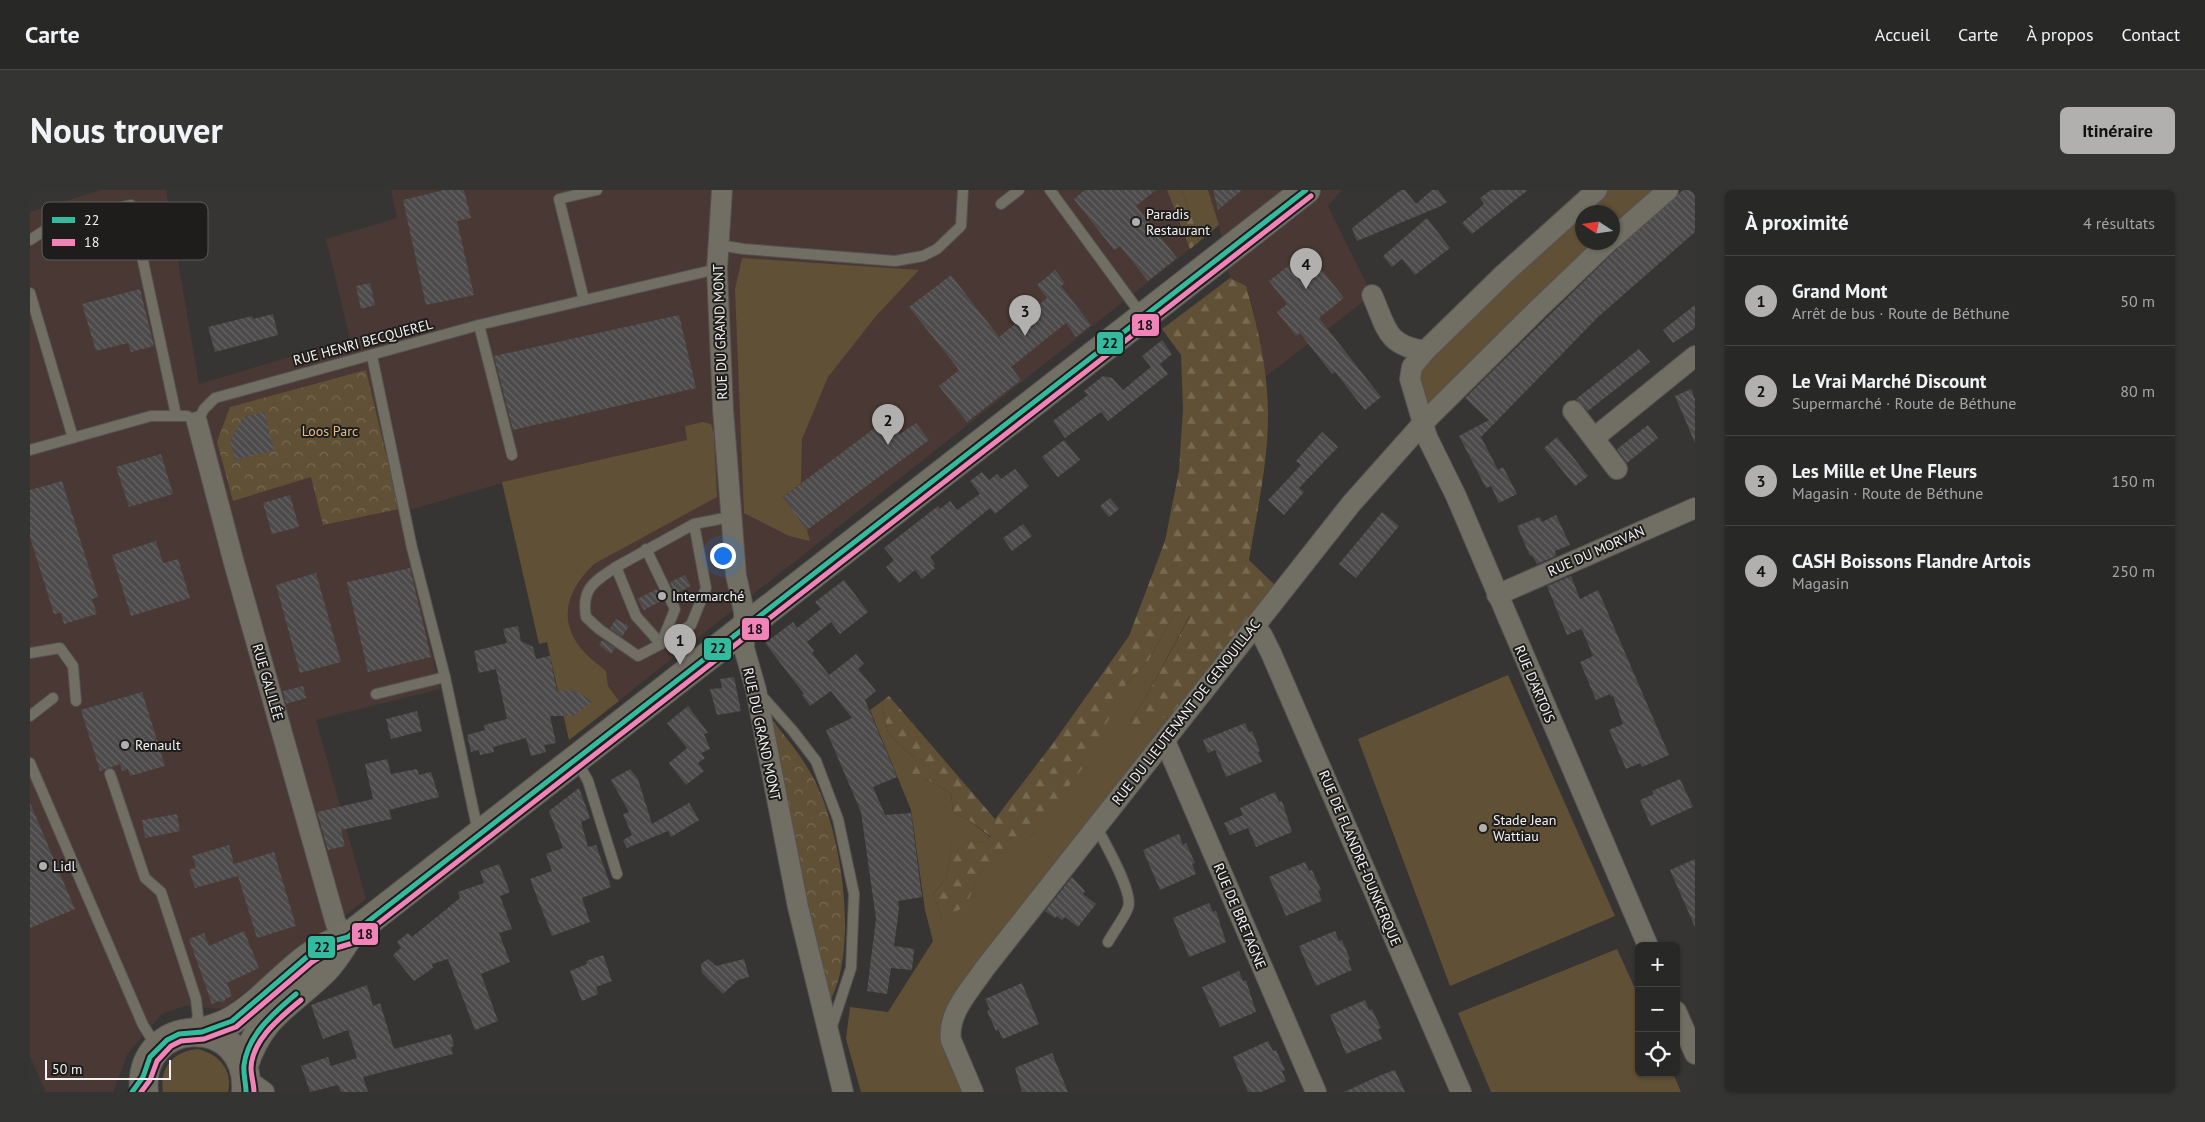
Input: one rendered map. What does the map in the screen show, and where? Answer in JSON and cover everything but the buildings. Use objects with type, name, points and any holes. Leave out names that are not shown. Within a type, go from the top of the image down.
[{"type":"main road","points":[[250,1082],[250,1047],[268,1018],[326,968],[348,938],[1306,190]]},
{"type":"main road","points":[[140,1087],[150,1057],[167,1040],[232,1020],[308,956],[330,942],[348,938]]},
{"type":"main road","points":[[197,1032],[213,1035],[228,1043],[239,1055],[250,1082]]},
{"type":"street","name":"RUE DU GRAND MONT","points":[[722,190],[717,269],[722,409],[736,575],[744,612],[744,648],[756,690],[796,897],[828,1037],[843,1092]]},
{"type":"street","points":[[1424,422],[1410,379],[1412,367],[1425,351],[1504,274],[1597,190]]},
{"type":"street","points":[[1620,231],[1668,190]]},
{"type":"street","name":"RUE DU LIEUTENANT DE GENOUILLAC","points":[[973,1092],[951,1040],[950,1031],[952,1020],[958,1009],[985,968],[1351,504],[1424,422],[1600,250]]},
{"type":"street","points":[[1372,295],[1390,337],[1404,348],[1425,351]]},
{"type":"street","points":[[1594,438],[1695,356]]},
{"type":"street","points":[[1573,411],[1617,469]]},
{"type":"street","name":"RUE GALILÉE","points":[[197,422],[234,563],[336,924],[348,938]]},
{"type":"street","name":"RUE D'ARTOIS","points":[[1424,422],[1427,437],[1456,496],[1646,942]]},
{"type":"street","name":"RUE DU MORVAN","points":[[1497,595],[1695,508]]},
{"type":"street","name":"RUE DE FLANDRE-DUNKERQUE","points":[[1254,626],[1262,635],[1271,653],[1461,1092]]},
{"type":"street","name":"RUE DE BRETAGNE","points":[[1165,741],[1316,1092]]},
{"type":"street","points":[[1680,1020],[1695,1054]]},
{"type":"lane","points":[[584,300],[559,200],[597,190]]},
{"type":"lane","points":[[718,245],[744,249],[895,261],[923,256],[937,249],[961,226],[963,190]]},
{"type":"lane","points":[[1001,204],[1019,190]]},
{"type":"lane","points":[[1050,190],[1144,317]]},
{"type":"lane","points":[[30,240],[42,232]]},
{"type":"lane","points":[[143,260],[176,415]]},
{"type":"lane","name":"RUE HENRI BECQUEREL","points":[[197,422],[204,409],[215,398],[479,325],[717,269]]},
{"type":"lane","points":[[30,293],[73,438]]},
{"type":"lane","points":[[479,325],[512,455]]},
{"type":"lane","points":[[372,356],[412,548],[445,676],[479,836]]},
{"type":"lane","points":[[30,450],[151,416],[187,416],[197,422]]},
{"type":"lane","points":[[694,524],[706,588],[691,625],[638,656],[599,629],[586,617],[585,594],[595,581],[646,549],[694,524],[730,517]]},
{"type":"lane","points":[[646,549],[675,609],[661,644]]},
{"type":"lane","points":[[616,567],[636,616],[661,644]]},
{"type":"lane","points":[[30,653],[60,648],[73,666],[76,701]]},
{"type":"lane","points":[[376,694],[445,676]]},
{"type":"lane","points":[[756,690],[794,731],[816,761],[838,819],[854,894],[851,968],[828,1037]]},
{"type":"lane","points":[[30,716],[53,698]]},
{"type":"lane","points":[[576,760],[588,781],[617,874]]},
{"type":"lane","points":[[30,763],[143,1025],[157,1048]]},
{"type":"lane","points":[[110,774],[145,878],[161,892],[196,999],[197,1032]]},
{"type":"lane","points":[[1096,826],[1128,895],[1129,907],[1108,942]]},
{"type":"shaded area","points":[[101,190],[166,190],[168,202],[62,202]]},
{"type":"shaded area","points":[[391,190],[1167,190],[1190,249],[569,740],[547,642],[539,644],[502,483],[400,513],[440,689],[316,720],[366,899],[223,1009],[185,1006],[162,1014],[128,1053],[113,1092],[46,1092],[30,1056],[30,212],[42,208],[42,260],[178,260],[199,384],[350,339],[326,239],[397,218]]},
{"type":"shaded area","points":[[1208,190],[1342,190],[1328,206],[1372,295],[1265,377],[1254,312],[1246,286],[1230,278],[1219,225]]},
{"type":"green space","points":[[1167,190],[1182,190],[1200,241],[1190,249]]},
{"type":"green space","points":[[1182,190],[1208,190],[1219,225],[1200,241]]},
{"type":"green space","points":[[1597,190],[1668,190],[1620,233],[1620,205],[1581,205]]},
{"type":"green space","points":[[1575,211],[1575,250],[1601,250],[1435,414],[1419,407],[1415,364]]},
{"type":"green space","points":[[742,258],[919,270],[876,316],[828,377],[802,439],[801,483],[783,497],[807,530],[810,541],[789,536],[744,513],[735,289]]},
{"type":"green space","points":[[1230,278],[1246,286],[1262,350],[1268,399],[1268,433],[1264,469],[1249,560],[1276,586],[1172,719],[1161,718],[1145,732],[1130,722],[1146,697],[1190,616],[1175,612],[1149,660],[1126,684],[1089,759],[1035,832],[982,869],[965,907],[942,918],[933,894],[947,878],[952,837],[981,843],[991,837],[969,820],[953,813],[951,793],[924,778],[917,783],[909,776],[914,758],[888,733],[881,702],[889,696],[995,819],[1051,746],[1129,636],[1165,541],[1179,471],[1183,409],[1181,355],[1162,329]]},
{"type":"green space","name":"Loos Parc","points":[[366,370],[399,509],[323,525],[311,477],[233,501],[217,442],[230,407]]},
{"type":"green space","points":[[703,422],[711,424],[714,433],[717,497],[594,564],[585,573],[573,593],[569,603],[568,614],[573,636],[585,654],[606,671],[608,686],[619,701],[569,740],[547,642],[539,644],[502,482],[687,440],[685,426]]},
{"type":"green space","points":[[1175,612],[1190,615],[1146,697],[1130,722],[1161,718],[1172,719],[947,1013],[963,1092],[861,1092],[846,1039],[850,1007],[888,1012],[933,941],[925,910],[911,810],[870,710],[881,702],[888,733],[914,758],[924,778],[951,793],[953,813],[969,820],[991,838],[981,843],[952,838],[947,878],[933,894],[942,918],[965,906],[982,869],[1035,832],[1107,718],[1126,684],[1149,660]]},
{"type":"green space","name":"Stade Jean Wattiau","points":[[1508,675],[1615,916],[1450,986],[1358,739]]},
{"type":"green space","points":[[774,722],[806,765],[821,794],[831,822],[838,854],[845,921],[843,953],[838,981],[828,1004],[764,724]]},
{"type":"green space","points":[[1617,949],[1635,988],[1635,1077],[1675,1077],[1681,1092],[1491,1092],[1458,1013]]},
{"type":"green space","points":[[198,1049],[206,1051],[223,1064],[228,1077],[228,1092],[163,1092],[163,1075],[170,1062],[182,1053]]},
{"type":"transit line","name":"22","points":[[132,1092],[143,1077],[150,1057],[167,1040],[179,1034],[202,1032],[232,1021],[308,956],[330,942],[348,937],[1306,190]]},
{"type":"transit line","name":"18","points":[[141,1092],[150,1080],[157,1061],[171,1046],[181,1041],[204,1039],[236,1027],[312,962],[333,949],[353,943],[1311,196]]},
{"type":"transit line","name":"22","points":[[246,1092],[244,1065],[246,1054],[256,1034],[296,994]]},
{"type":"transit line","name":"18","points":[[254,1092],[251,1068],[256,1048],[269,1030],[301,1000]]},
{"type":"place","name":"Paradis Restaurant","points":[[1136,222]]},
{"type":"place","name":"CASH Boissons Flandre Artois","points":[[1306,289]]},
{"type":"place","name":"Les Mille et Une Fleurs","points":[[1025,336]]},
{"type":"place","name":"Le Vrai Marché Discount","points":[[888,445]]},
{"type":"place","name":"Intermarché","points":[[662,596]]},
{"type":"place","name":"Grand Mont","points":[[680,665]]},
{"type":"place","name":"Renault","points":[[125,745]]},
{"type":"place","name":"Stade Jean Wattiau","points":[[1483,828]]},
{"type":"place","name":"Lidl","points":[[43,866]]}]
